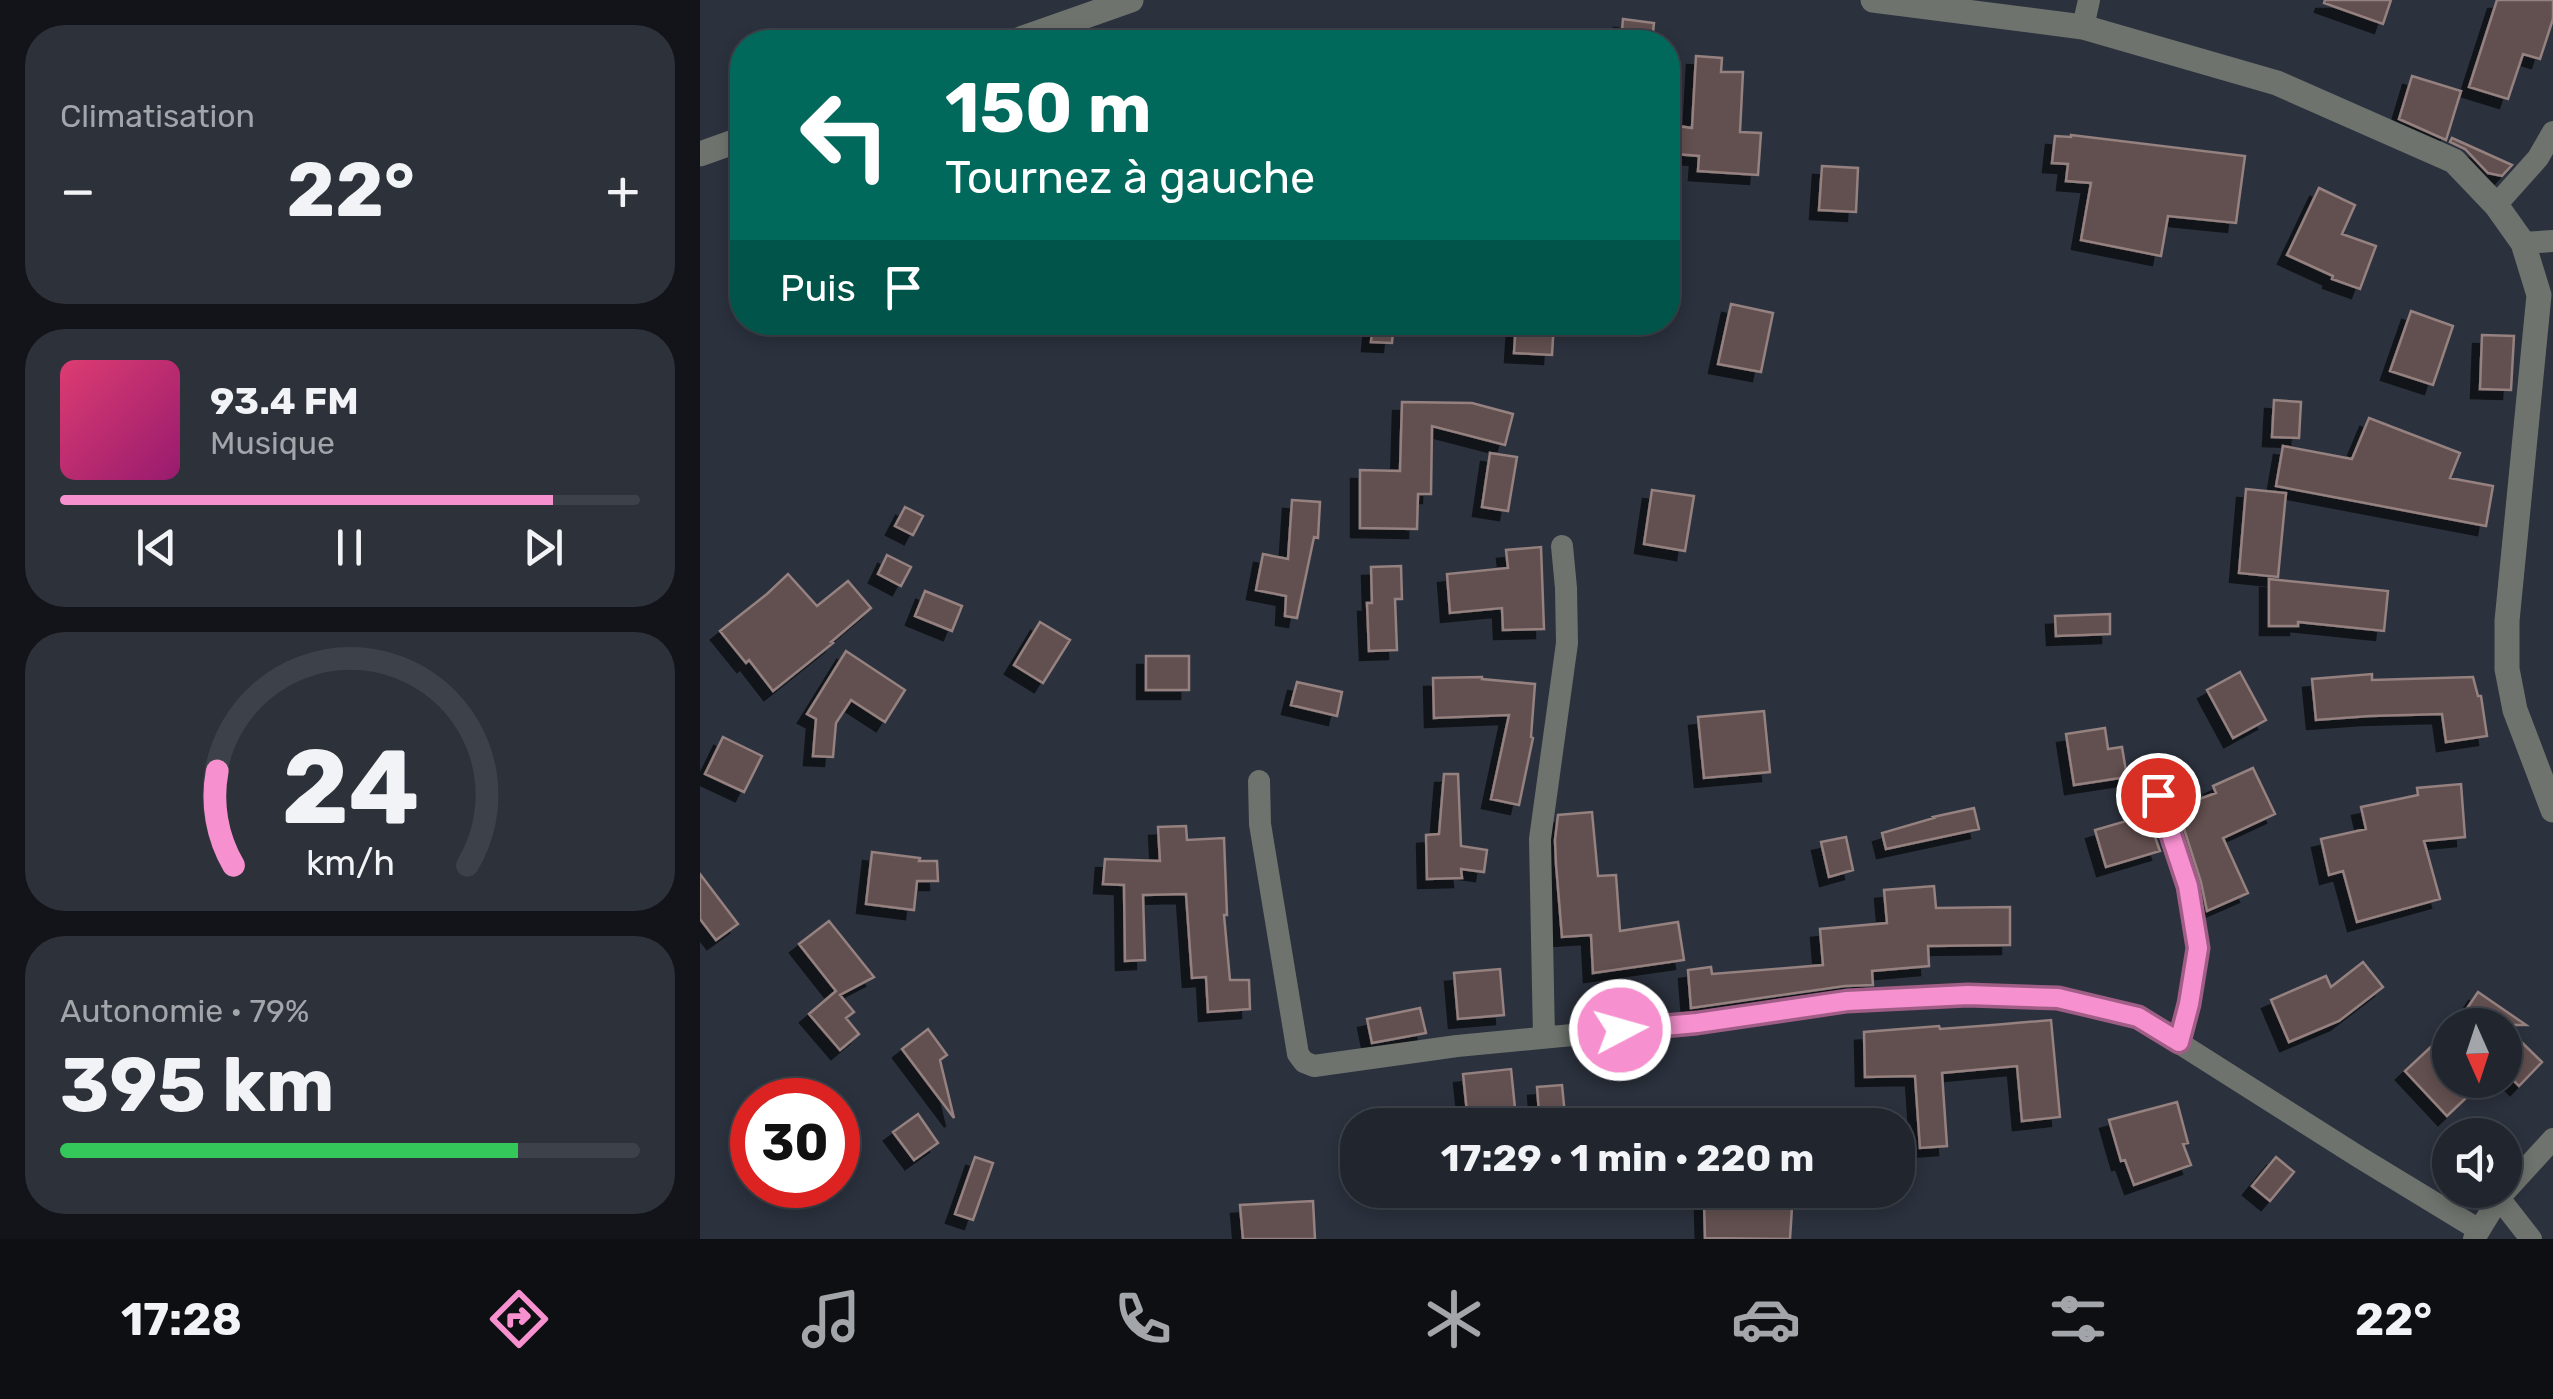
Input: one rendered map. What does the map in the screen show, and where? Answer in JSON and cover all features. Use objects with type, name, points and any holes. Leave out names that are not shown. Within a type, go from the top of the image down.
[{"type":"street","points":[[1046,30],[1131,0]]},
{"type":"street","points":[[1873,0],[2083,28],[2277,84],[2454,161],[2496,205],[2523,244],[2538,294],[2507,621],[2507,669],[2515,710],[2553,810]]},
{"type":"street","points":[[2083,28],[2088,0]]},
{"type":"street","points":[[2496,205],[2538,158],[2553,132]]},
{"type":"street","points":[[700,154],[730,143]]},
{"type":"street","points":[[2523,244],[2553,242]]},
{"type":"street","points":[[1544,1037],[1540,839],[1566,642],[1562,546]]},
{"type":"street","points":[[1258,781],[1260,824],[1298,1054],[1314,1066],[1457,1046],[1697,1023],[1847,1001],[1968,995],[2058,998],[2138,1017],[2477,1235],[2494,1208]]},
{"type":"street","points":[[2158,795],[2188,886],[2198,948],[2179,1042]]},
{"type":"street","points":[[2522,1174],[2553,1140]]},
{"type":"street","points":[[2508,1208],[2531,1239]]},
{"type":"building","points":[[2391,0],[2383,24],[2324,3]]},
{"type":"building","points":[[2497,0],[2553,0],[2553,19],[2540,59],[2523,54],[2508,99],[2469,87]]},
{"type":"building","points":[[1623,19],[1654,23],[1653,30],[1622,30]]},
{"type":"building","points":[[1696,56],[1722,58],[1721,72],[1743,72],[1740,132],[1761,133],[1758,175],[1698,171],[1699,156],[1680,154],[1680,126],[1692,128]]},
{"type":"building","points":[[2412,76],[2461,91],[2446,140],[2399,119]]},
{"type":"building","points":[[2055,136],[2245,156],[2236,223],[2168,216],[2161,256],[2081,240],[2091,183],[2066,181],[2068,164],[2052,163]]},
{"type":"building","points":[[2452,138],[2512,165],[2502,176],[2488,173],[2465,149],[2450,142]]},
{"type":"building","points":[[1822,166],[1858,168],[1856,212],[1819,210]]},
{"type":"building","points":[[2319,188],[2355,205],[2342,234],[2376,246],[2360,289],[2287,255]]},
{"type":"building","points":[[1731,304],[1773,313],[1761,372],[1718,364]]},
{"type":"building","points":[[2411,311],[2453,326],[2433,385],[2390,371]]},
{"type":"building","points":[[1372,335],[1393,335],[1392,343],[1371,342]]},
{"type":"building","points":[[1515,335],[1553,335],[1552,355],[1514,353]]},
{"type":"building","points":[[2482,335],[2514,336],[2511,390],[2480,389]]},
{"type":"building","points":[[2274,400],[2301,402],[2299,438],[2272,437]]},
{"type":"building","points":[[1402,402],[1472,403],[1513,414],[1505,445],[1432,426],[1431,494],[1418,494],[1417,529],[1360,528],[1360,470],[1400,471]]},
{"type":"building","points":[[2369,418],[2460,453],[2450,478],[2493,486],[2486,526],[2276,486],[2283,446],[2352,459]]},
{"type":"building","points":[[1490,453],[1517,457],[1508,511],[1482,507]]},
{"type":"building","points":[[2246,489],[2286,493],[2278,577],[2239,573]]},
{"type":"building","points":[[1652,490],[1694,496],[1685,551],[1644,544]]},
{"type":"building","points":[[1292,500],[1320,502],[1318,538],[1314,537],[1297,618],[1285,616],[1286,596],[1256,590],[1263,554],[1288,559]]},
{"type":"building","points":[[905,507],[923,516],[913,535],[895,526]]},
{"type":"building","points":[[1541,547],[1544,629],[1503,630],[1502,608],[1450,613],[1447,574],[1508,568],[1506,550]]},
{"type":"building","points":[[887,555],[911,567],[901,586],[878,574]]},
{"type":"building","points":[[1401,566],[1402,599],[1395,599],[1397,650],[1369,651],[1367,603],[1372,603],[1371,567]]},
{"type":"building","points":[[788,574],[817,606],[848,581],[871,608],[773,691],[720,631]]},
{"type":"building","points":[[2269,579],[2388,591],[2384,631],[2298,622],[2298,626],[2269,626]]},
{"type":"building","points":[[925,591],[962,606],[952,631],[915,616]]},
{"type":"building","points":[[2110,614],[2110,634],[2056,636],[2055,616]]},
{"type":"building","points":[[1040,622],[1070,640],[1043,683],[1014,665]]},
{"type":"building","points":[[846,651],[905,690],[885,722],[851,700],[836,723],[833,757],[813,756],[816,719],[807,714]]},
{"type":"building","points":[[1146,656],[1189,656],[1189,690],[1146,690]]},
{"type":"building","points":[[2240,672],[2266,720],[2233,738],[2207,690]]},
{"type":"building","points":[[2372,674],[2372,680],[2473,677],[2481,696],[2487,736],[2446,742],[2442,714],[2316,720],[2312,679]]},
{"type":"building","points":[[1482,677],[1535,684],[1533,738],[1519,805],[1491,799],[1509,715],[1434,718],[1433,678]]},
{"type":"building","points":[[1297,682],[1342,692],[1337,716],[1291,705]]},
{"type":"building","points":[[1764,711],[1770,772],[1704,778],[1698,717]]},
{"type":"building","points":[[2105,728],[2108,749],[2122,747],[2127,777],[2074,785],[2066,734]]},
{"type":"building","points":[[723,737],[762,756],[744,792],[705,774]]},
{"type":"building","points":[[2253,768],[2275,814],[2223,838],[2248,893],[2207,911],[2177,807],[2216,793],[2213,786]]},
{"type":"building","points":[[1444,774],[1458,774],[1461,846],[1487,850],[1484,872],[1461,869],[1462,878],[1427,879],[1426,835],[1439,834]]},
{"type":"building","points":[[2461,784],[2465,837],[2424,841],[2440,899],[2357,922],[2343,871],[2329,875],[2321,839],[2366,829],[2361,807],[2418,795],[2417,788]]},
{"type":"building","points":[[1974,808],[1979,829],[1886,849],[1882,833]]},
{"type":"building","points":[[1592,812],[1598,876],[1616,875],[1620,931],[1678,922],[1684,960],[1593,973],[1591,935],[1562,937],[1555,840],[1558,815]]},
{"type":"building","points":[[2148,817],[2160,851],[2106,867],[2095,830]]},
{"type":"building","points":[[1186,826],[1187,840],[1224,838],[1224,915],[1230,980],[1249,980],[1250,1009],[1208,1012],[1206,977],[1192,978],[1186,894],[1143,895],[1145,960],[1125,961],[1124,885],[1103,884],[1105,859],[1160,861],[1158,827]]},
{"type":"building","points":[[1846,837],[1853,870],[1829,877],[1821,842]]},
{"type":"building","points":[[872,852],[937,861],[938,881],[917,881],[914,910],[866,904]]},
{"type":"building","points":[[700,874],[738,924],[716,940],[700,919]]},
{"type":"building","points":[[1934,886],[1936,908],[2010,907],[2010,945],[1928,946],[1929,966],[1872,971],[1873,985],[1691,1008],[1688,970],[1711,967],[1712,974],[1823,965],[1820,929],[1887,923],[1884,890]]},
{"type":"building","points":[[829,921],[874,977],[840,995],[854,1012],[846,1018],[859,1034],[840,1050],[809,1014],[836,991],[799,944]]},
{"type":"building","points":[[2363,962],[2383,987],[2339,1021],[2289,1042],[2271,1000],[2326,976],[2331,987]]},
{"type":"building","points":[[1500,969],[1504,1015],[1458,1019],[1454,973]]},
{"type":"building","points":[[2478,992],[2501,1008],[2467,1008]]},
{"type":"building","points":[[1420,1008],[1426,1033],[1372,1043],[1367,1019]]},
{"type":"building","points":[[2051,1020],[2060,1117],[2022,1121],[2017,1066],[1942,1073],[1947,1146],[1920,1148],[1915,1076],[1865,1077],[1864,1032]]},
{"type":"building","points":[[928,1029],[947,1055],[940,1060],[954,1118],[902,1049]]},
{"type":"building","points":[[2522,1043],[2542,1062],[2522,1083]]},
{"type":"building","points":[[2432,1046],[2432,1098],[2466,1098],[2447,1116],[2405,1071]]},
{"type":"building","points":[[1511,1069],[1515,1108],[1467,1108],[1463,1074]]},
{"type":"building","points":[[1562,1085],[1564,1108],[1539,1108],[1537,1087]]},
{"type":"building","points":[[2177,1102],[2188,1143],[2183,1144],[2191,1165],[2134,1185],[2125,1160],[2121,1161],[2109,1120]]},
{"type":"building","points":[[918,1114],[938,1143],[914,1160],[893,1132]]},
{"type":"building","points":[[975,1157],[993,1163],[973,1220],[955,1214]]},
{"type":"building","points":[[2276,1157],[2294,1172],[2270,1201],[2252,1186]]},
{"type":"building","points":[[1313,1201],[1315,1239],[1243,1239],[1240,1205]]},
{"type":"building","points":[[1704,1208],[1792,1208],[1790,1239],[1705,1238]]},
{"type":"route","points":[[1620,1030],[1847,1001],[1968,995],[2058,998],[2138,1017],[2179,1042],[2198,948],[2188,886],[2158,795]]}]
